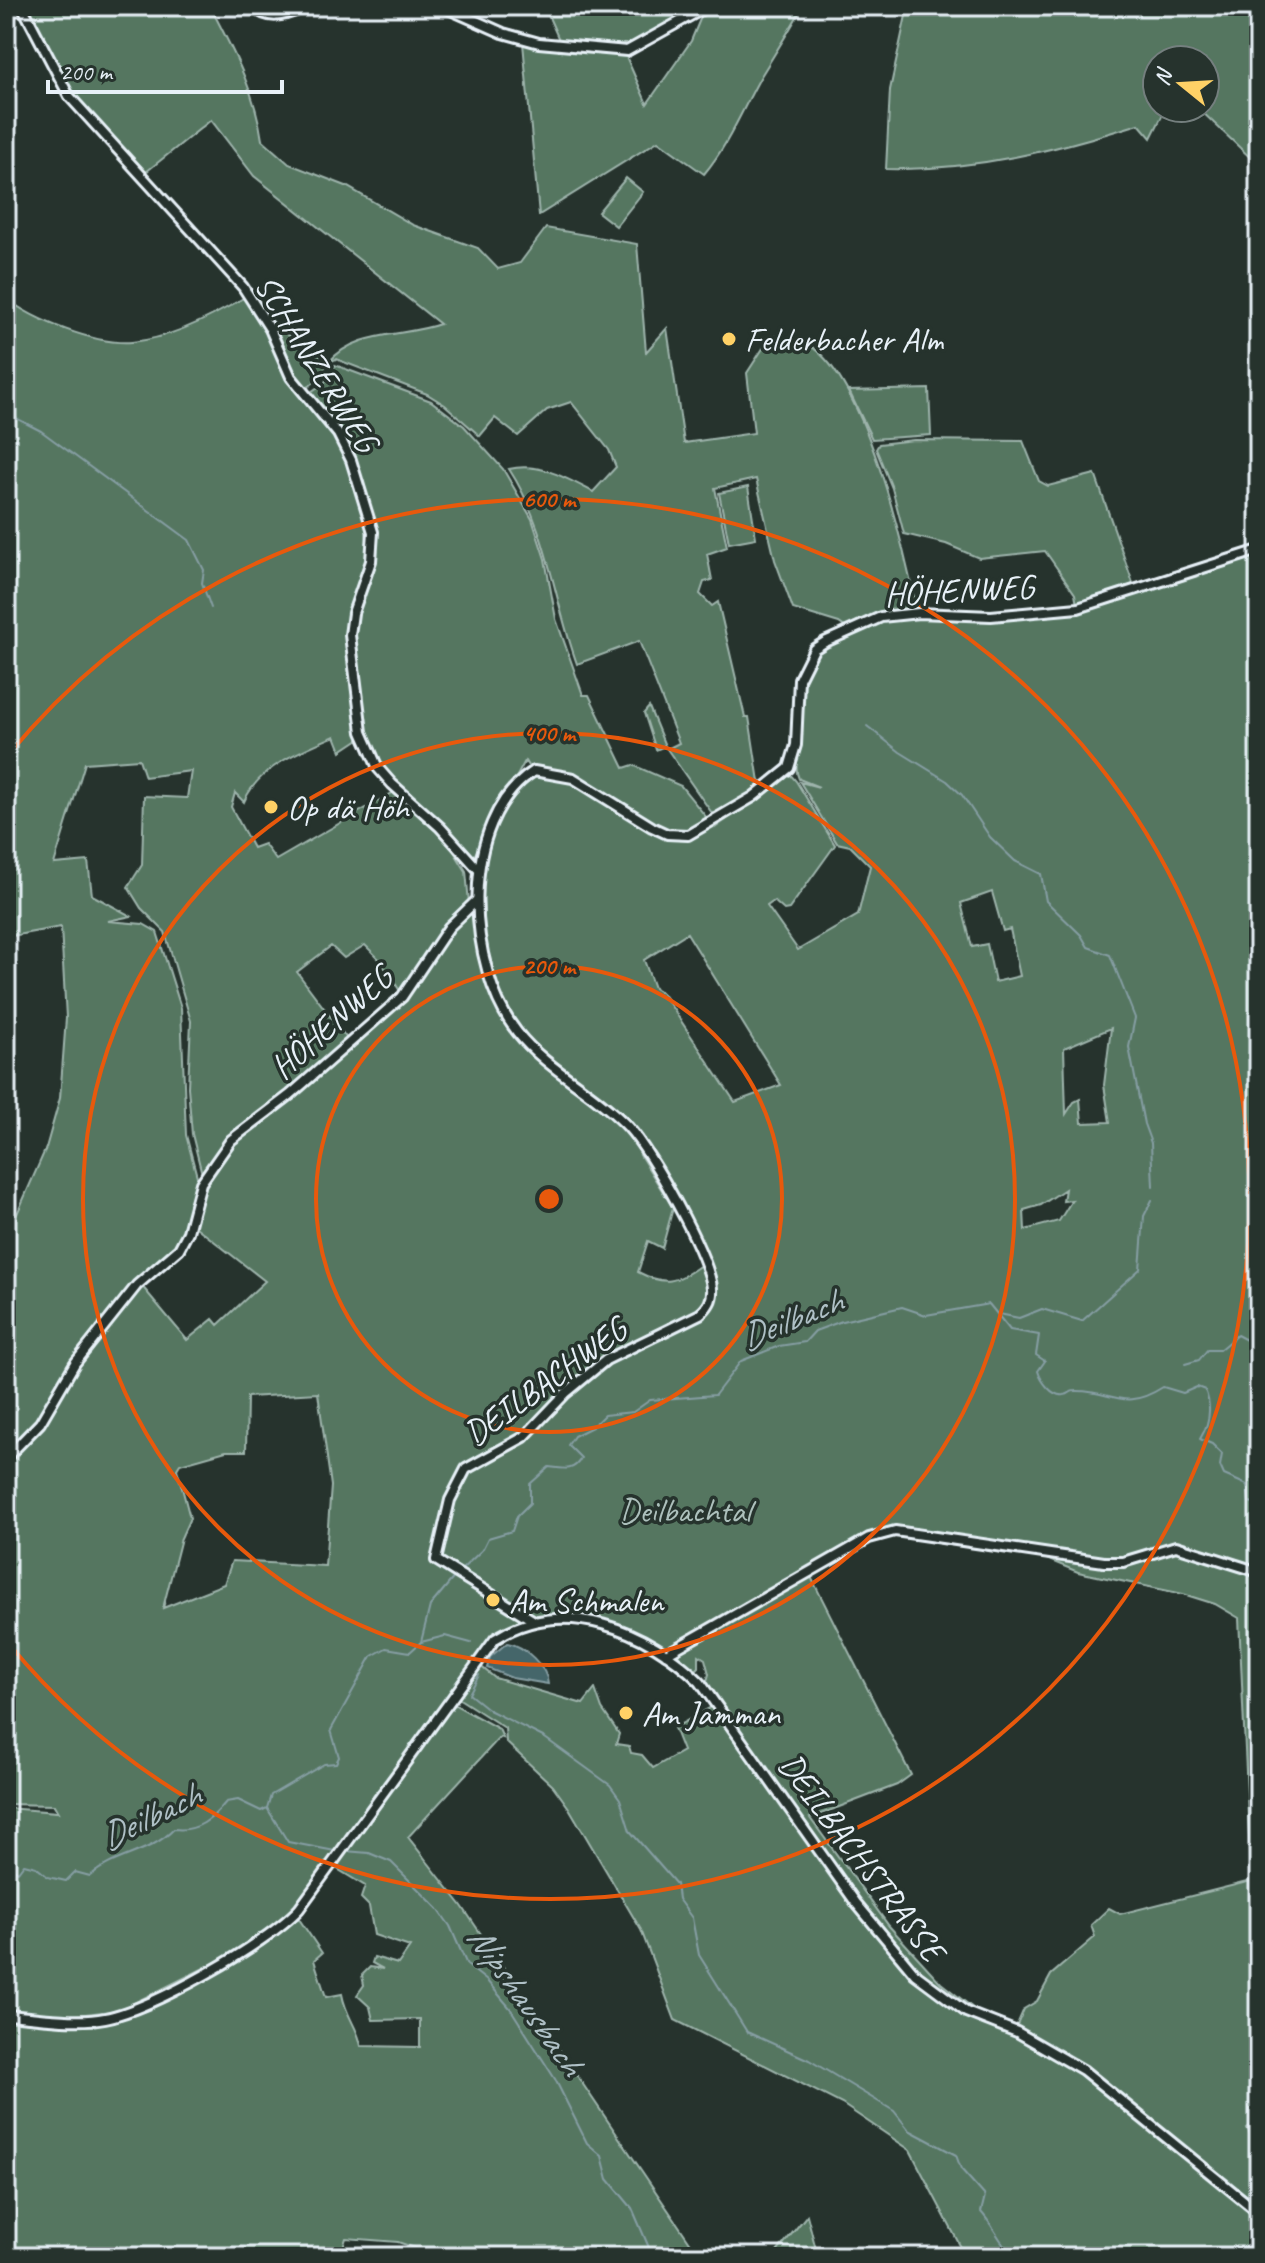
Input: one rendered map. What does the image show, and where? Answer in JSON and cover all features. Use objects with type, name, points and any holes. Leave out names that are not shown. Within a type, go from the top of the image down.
[{"type":"street","name":"SCHANZERWEG","points":[[22,6],[69,96],[243,287],[270,329],[291,377],[338,434],[351,460],[369,517],[374,547],[353,613],[350,635],[362,732],[385,776],[477,868]]},
{"type":"street","points":[[252,6],[259,12],[279,17],[309,6]]},
{"type":"street","points":[[442,6],[503,33],[539,43],[627,51],[708,6]]},
{"type":"street","name":"HÖHENWEG","points":[[6,1458],[40,1423],[75,1363],[118,1309],[184,1242],[201,1183],[231,1140],[290,1095],[402,997],[449,927],[477,900],[477,868],[495,819],[516,785],[534,771],[573,778],[667,834],[688,835],[713,823],[789,768],[796,745],[796,694],[804,663],[814,649],[868,621],[919,613],[991,616],[1078,608],[1259,550]]},
{"type":"street","name":"DEILBACHWEG","points":[[477,900],[487,966],[506,1015],[541,1058],[627,1126],[686,1222],[713,1290],[709,1305],[700,1314],[606,1360],[566,1393],[524,1437],[466,1469],[450,1500],[436,1560],[534,1621]]},
{"type":"street","points":[[666,1654],[869,1538],[895,1531],[970,1539],[1104,1562],[1123,1562],[1176,1546],[1259,1572]]},
{"type":"street","name":"DEILBACHSTRASSE","points":[[6,2015],[104,2018],[136,2008],[272,1934],[299,1909],[484,1651],[513,1627],[534,1621],[566,1618],[602,1623],[666,1654],[700,1682],[856,1903],[915,1974],[966,2012],[1017,2032],[1083,2070],[1259,2213]]},
{"type":"green space","points":[[25,6],[210,6],[249,87],[262,140],[289,164],[346,186],[413,225],[478,248],[498,269],[520,263],[546,228],[637,244],[646,352],[667,328],[684,443],[754,433],[747,373],[771,336],[807,344],[828,362],[847,390],[864,426],[892,507],[917,611],[875,616],[849,630],[839,623],[793,609],[775,560],[756,479],[715,488],[727,547],[707,554],[712,580],[704,582],[700,594],[712,606],[718,602],[745,717],[749,717],[760,788],[714,816],[667,749],[679,743],[639,641],[577,664],[533,516],[509,469],[542,470],[593,492],[616,467],[609,450],[571,402],[547,410],[518,436],[495,418],[480,436],[445,405],[427,394],[336,359],[329,362],[340,352],[366,339],[440,324],[254,176],[211,120],[146,172],[73,98]]},
{"type":"green space","points":[[544,6],[698,6],[634,42],[604,46],[560,42]]},
{"type":"green space","points":[[715,6],[803,6],[728,139],[704,174],[658,141],[539,215],[523,43],[625,54],[647,104],[691,41],[703,12]]},
{"type":"green space","points":[[908,6],[1259,6],[1259,166],[1215,124],[1221,124],[1221,44],[1141,44],[1141,124],[1158,124],[1151,138],[1139,124],[1077,142],[983,162],[886,169],[890,90]]},
{"type":"green space","points":[[626,178],[643,192],[616,226],[598,212]]},
{"type":"green space","name":"Deilbachtal","points":[[245,297],[259,317],[289,383],[335,437],[347,460],[365,520],[369,559],[350,609],[347,635],[359,739],[341,751],[335,736],[295,754],[259,779],[244,802],[235,793],[231,807],[253,848],[264,844],[276,860],[394,792],[448,842],[466,871],[469,903],[455,922],[482,899],[484,863],[493,831],[510,802],[534,776],[525,761],[472,860],[434,816],[380,765],[366,736],[353,636],[355,612],[376,546],[372,516],[354,460],[308,394],[325,382],[335,365],[431,401],[464,426],[503,469],[532,519],[545,559],[556,619],[583,695],[589,695],[624,768],[633,765],[681,786],[715,828],[789,773],[796,781],[835,845],[789,909],[784,910],[774,901],[767,906],[798,950],[858,915],[870,866],[850,846],[837,843],[800,782],[819,787],[799,779],[797,774],[801,688],[816,655],[828,643],[845,633],[892,618],[1078,611],[1259,553],[1259,2120],[1247,2128],[1259,2151],[1259,2257],[966,2257],[910,2150],[842,2104],[675,2020],[641,1930],[569,1808],[553,1786],[506,1742],[505,1728],[458,1698],[479,1665],[495,1678],[583,1704],[595,1689],[602,1709],[619,1734],[616,1744],[629,1746],[631,1753],[642,1755],[653,1768],[683,1751],[674,1728],[713,1706],[853,1905],[914,1976],[958,2013],[1024,2040],[1027,2033],[1016,2027],[1024,2009],[1037,2001],[1051,1975],[1095,1937],[1091,1925],[1109,1908],[1120,1914],[1251,1881],[1239,1618],[1215,1604],[1183,1594],[1078,1572],[1015,1546],[891,1530],[810,1575],[911,1775],[897,1785],[810,1818],[889,1926],[941,1983],[978,2012],[972,2012],[917,1971],[859,1902],[706,1684],[709,1674],[705,1659],[699,1655],[699,1667],[695,1671],[675,1657],[675,1652],[697,1633],[664,1648],[580,1615],[544,1616],[514,1624],[486,1647],[376,1792],[298,1906],[254,1943],[120,2010],[68,2016],[6,2011],[6,1808],[58,1812],[54,1805],[6,1804],[6,1239],[46,1148],[60,1098],[66,1018],[61,927],[6,937],[6,298],[32,315],[83,335],[132,342],[176,332]],"holes":[[[139,759],[145,777],[191,771],[187,798],[144,796],[142,865],[128,887],[141,908],[165,932],[191,1021],[188,1087],[192,1134],[203,1178],[229,1139],[348,1040],[297,972],[331,946],[344,958],[365,945],[379,959],[402,994],[451,927],[400,1003],[231,1142],[203,1185],[192,1224],[265,1281],[218,1325],[213,1319],[187,1340],[141,1285],[183,1237],[199,1184],[186,1135],[181,1008],[157,932],[143,924],[108,921],[131,916],[92,895],[88,861],[54,864],[85,763]],[[992,892],[1003,931],[1010,929],[1020,976],[995,982],[987,944],[972,947],[961,903]],[[687,933],[781,1085],[735,1102],[663,994],[654,988],[644,960]],[[1111,1028],[1104,1085],[1110,1122],[1082,1123],[1080,1099],[1066,1114],[1064,1048]],[[649,1152],[677,1203],[684,1207],[696,1228],[692,1232],[712,1289],[707,1300],[708,1290],[701,1265],[677,1279],[663,1281],[638,1272],[648,1241],[662,1248],[673,1208],[640,1155]],[[1065,1189],[1063,1201],[1072,1200],[1059,1221],[1025,1230],[1024,1210],[1041,1205]],[[318,1393],[331,1486],[325,1566],[232,1561],[224,1584],[163,1608],[181,1538],[190,1518],[177,1469],[180,1464],[226,1451],[246,1451],[247,1397]]]},
{"type":"green space","points":[[261,308],[279,329],[329,362],[321,376],[306,389],[283,358]]},
{"type":"green space","points":[[929,389],[931,435],[872,439],[849,391]]},
{"type":"green space","points":[[914,440],[1023,441],[1039,481],[1048,486],[1095,474],[1134,586],[1077,605],[1075,594],[1045,551],[979,558],[946,544],[904,534],[892,488],[876,449],[879,444]]},
{"type":"green space","points":[[748,487],[756,538],[729,543],[719,493]]},
{"type":"green space","points":[[649,707],[665,746],[656,750],[644,713]]},
{"type":"green space","points":[[452,1703],[499,1729],[503,1738],[500,1737],[408,1837],[462,1906],[700,2257],[441,2257],[398,2242],[346,2238],[340,2257],[6,2257],[6,2018],[105,2022],[263,1946],[297,1916],[322,1953],[314,1960],[326,1997],[342,1994],[361,2046],[420,2047],[420,2019],[373,2020],[370,2007],[357,1995],[364,1985],[362,1975],[370,1967],[383,1969],[372,1963],[374,1957],[398,1964],[410,1947],[374,1935],[369,1906],[361,1898],[365,1886],[334,1867]]},
{"type":"green space","points":[[807,2215],[818,2257],[773,2257]]},
{"type":"water","points":[[507,1643],[534,1658],[544,1671],[548,1684],[512,1678],[487,1668],[490,1657]]},
{"type":"waterway","points":[[6,413],[41,431],[189,540],[204,570],[202,583],[211,608]]},
{"type":"waterway","points":[[867,726],[900,752],[947,781],[962,795],[990,837],[1015,861],[1041,874],[1046,901],[1081,935],[1088,947],[1110,955],[1135,1018],[1129,1047],[1144,1124],[1151,1143],[1153,1186]]},
{"type":"waterway","points":[[999,1314],[1019,1318],[1042,1309],[1082,1321],[1140,1269],[1144,1216],[1152,1200]]},
{"type":"waterway","name":"Deilbach","points":[[459,1572],[482,1550],[488,1538],[512,1531],[517,1516],[530,1503],[530,1484],[549,1467],[575,1466],[581,1458],[568,1445],[574,1436],[592,1427],[604,1415],[633,1412],[650,1400],[715,1395],[741,1361],[779,1346],[805,1342],[815,1331],[842,1321],[902,1307],[926,1315],[989,1304],[1010,1330],[1039,1335],[1036,1355],[1045,1361],[1038,1371],[1055,1394],[1089,1392],[1127,1399],[1149,1395],[1163,1387],[1183,1393],[1197,1387],[1205,1390],[1209,1415],[1200,1439],[1212,1444],[1222,1454],[1220,1466],[1224,1475],[1247,1485],[1249,1502],[1259,1504]]},
{"type":"waterway","points":[[1185,1364],[1199,1360],[1207,1350],[1219,1350],[1237,1335],[1250,1342],[1259,1339]]},
{"type":"waterway","name":"Deilbach","points":[[6,1864],[18,1872],[24,1864],[36,1867],[48,1877],[66,1881],[75,1872],[90,1876],[110,1863],[154,1844],[174,1829],[204,1823],[226,1802],[238,1800],[261,1811],[267,1808],[271,1795],[324,1764],[336,1763],[339,1757],[331,1730],[372,1656],[386,1648],[410,1652],[421,1642],[430,1606],[455,1576]]},
{"type":"waterway","points":[[421,1642],[445,1636],[471,1643]]},
{"type":"waterway","points":[[479,1675],[469,1694],[489,1710],[545,1738],[610,1785],[620,1799],[630,1831],[676,1884],[678,1899],[692,1918],[699,1955],[747,2032],[809,2060],[894,2111],[909,2130],[956,2155],[961,2169],[985,2196],[981,2212],[1015,2257]]},
{"type":"waterway","points":[[267,1808],[288,1842],[335,1851]]},
{"type":"waterway","name":"Nipshausbach","points":[[345,1851],[369,1853],[391,1862],[438,1909],[450,1926],[467,1965],[487,1981],[510,2008],[555,2079],[587,2143],[602,2156],[608,2179],[632,2208],[653,2257]]},
{"type":"place","name":"Felderbacher Alm","points":[[729,339]]},
{"type":"place","name":"Op dä Höh","points":[[271,807]]},
{"type":"place","name":"Am Schmalen","points":[[493,1600]]},
{"type":"place","name":"Am Jamman","points":[[626,1713]]}]
